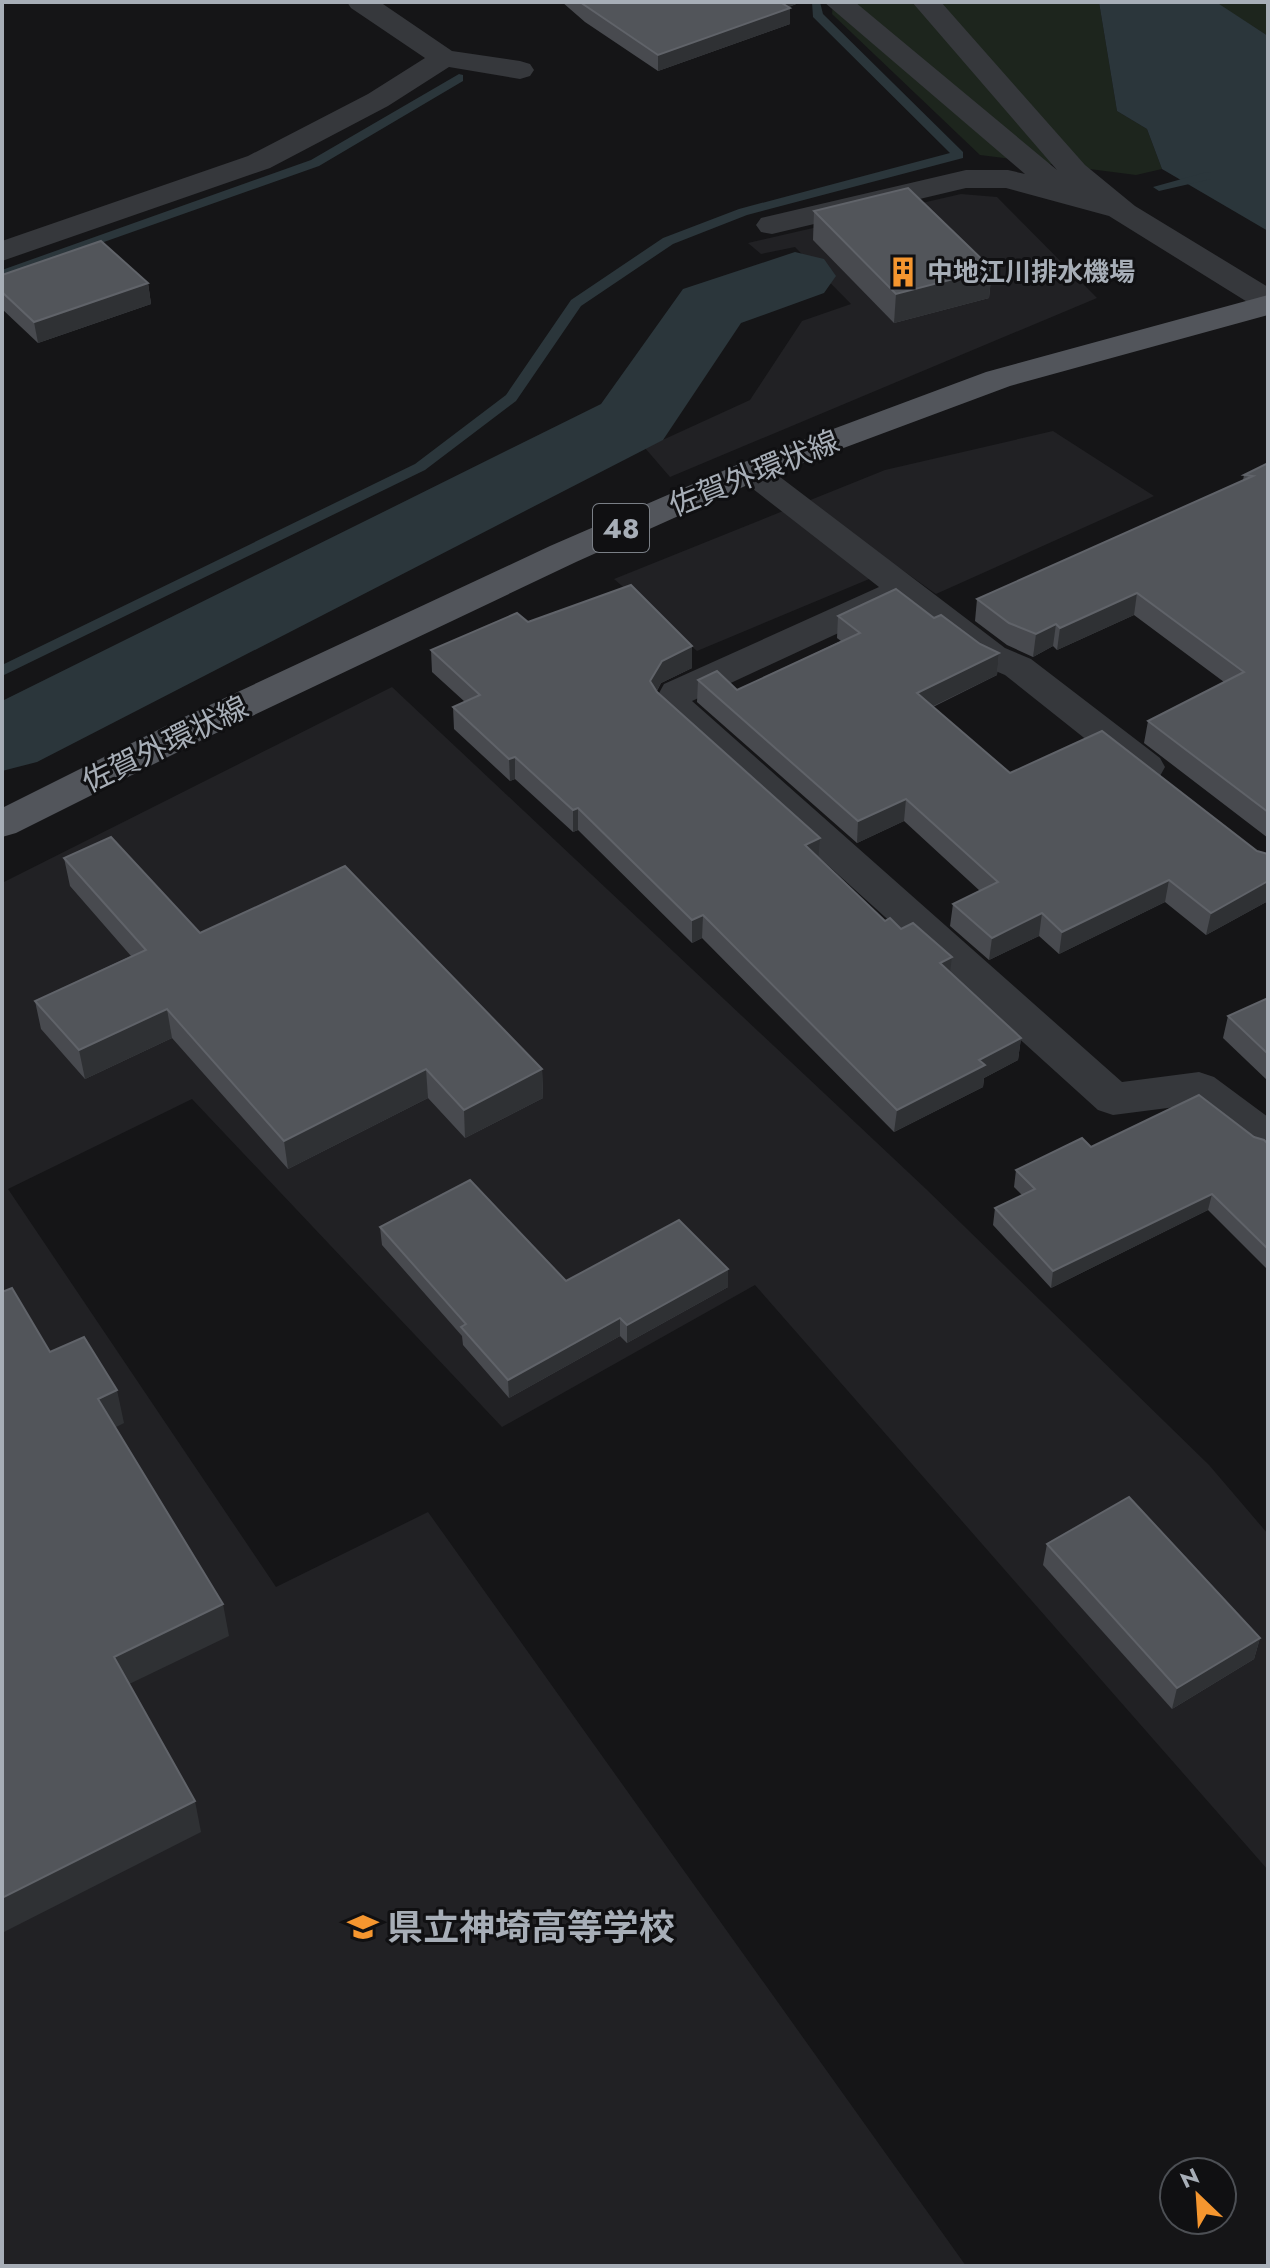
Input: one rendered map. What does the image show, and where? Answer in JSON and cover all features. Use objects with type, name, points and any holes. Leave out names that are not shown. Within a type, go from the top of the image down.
[{"type":"main road","name":"佐賀外環状線","points":[[2,824],[210,721],[563,554],[751,471],[998,379],[1268,303]]},
{"type":"street","points":[[361,2],[444,58],[520,70]]},
{"type":"street","points":[[838,2],[1065,194]]},
{"type":"street","points":[[926,2],[1074,171],[1124,213],[1268,303]]},
{"type":"street","points":[[2,252],[259,162],[378,100],[444,58]]},
{"type":"street","points":[[772,225],[966,179],[1008,179],[1124,213]]},
{"type":"street","points":[[751,471],[992,656],[1018,667],[1168,784]]},
{"type":"street","points":[[906,588],[677,692],[672,704],[1113,1099],[1199,1088],[1268,1140]]},
{"type":"shaded area","points":[[833,2],[1099,2],[1117,111],[1147,129],[1162,169],[1136,175],[980,155],[832,14]]},
{"type":"shaded area","points":[[1099,2],[1216,2],[1268,36],[1268,231],[1162,169],[1147,129],[1117,111]]},
{"type":"shaded area","points":[[1216,2],[1268,2],[1268,36],[1219,5]]},
{"type":"shaded area","points":[[961,194],[997,197],[1097,298],[670,477],[645,448],[750,400],[802,321],[851,304],[795,247],[761,254],[748,243]]},
{"type":"shaded area","points":[[1053,431],[1154,496],[936,594],[898,567],[697,651],[614,579],[885,470]]},
{"type":"shaded area","points":[[392,687],[926,1189],[1209,1465],[1268,1534],[1268,1870],[755,1285],[502,1427],[192,1099],[8,1189],[276,1587],[428,1512],[966,2266],[2,2266],[2,883]]},
{"type":"building","points":[[580,2],[780,2],[790,8],[658,55]]},
{"type":"building","points":[[908,188],[992,269],[896,294],[814,211]]},
{"type":"building","points":[[101,241],[148,283],[34,322],[2,292],[2,275]]},
{"type":"building","points":[[1268,463],[1268,812],[1148,721],[1244,672],[1137,593],[1060,628],[1056,624],[1036,634],[1009,623],[977,599],[1253,476],[1244,475]]},
{"type":"building","points":[[631,585],[692,646],[662,661],[650,681],[657,692],[820,838],[805,845],[885,921],[890,918],[901,929],[913,923],[952,957],[940,963],[1021,1038],[979,1060],[985,1065],[897,1110],[703,915],[692,920],[578,808],[573,810],[515,757],[509,759],[453,707],[480,695],[431,650],[517,613],[528,622]]},
{"type":"building","points":[[896,589],[934,618],[941,615],[980,644],[999,653],[917,693],[1010,773],[1102,731],[1257,851],[1268,854],[1268,881],[1211,913],[1169,880],[1062,932],[1042,913],[992,938],[953,904],[998,882],[906,799],[858,821],[698,680],[717,671],[737,690],[860,633],[838,616]]},
{"type":"building","points":[[111,837],[200,933],[345,866],[542,1069],[464,1110],[426,1069],[284,1141],[167,1009],[79,1050],[35,1001],[146,950],[64,858]]},
{"type":"building","points":[[1268,998],[1268,1054],[1228,1016]]},
{"type":"building","points":[[1199,1095],[1268,1144],[1268,1249],[1212,1194],[1053,1271],[995,1208],[1035,1189],[1016,1170],[1082,1138],[1091,1147]]},
{"type":"building","points":[[470,1180],[566,1281],[679,1220],[728,1269],[627,1325],[620,1318],[508,1380],[461,1327],[466,1324],[380,1227]]},
{"type":"building","points":[[12,1288],[50,1352],[84,1337],[117,1390],[98,1399],[223,1604],[114,1657],[195,1801],[2,1898],[2,1292]]},
{"type":"building","points":[[1129,1497],[1260,1638],[1177,1688],[1047,1544]]},
{"type":"waterway","points":[[2,671],[420,467],[511,398],[576,303],[668,241],[743,212],[959,155],[817,15],[816,4]]},
{"type":"waterway","points":[[2,274],[315,163],[459,78]]},
{"type":"waterway","points":[[1159,187],[1207,176]]},
{"type":"waterway","points":[[2,740],[632,422],[712,306],[795,276]]},
{"type":"place","name":"中地江川排水機場","points":[[903,272]]},
{"type":"place","name":"県立神埼高等学校","points":[[363,1927]]}]
